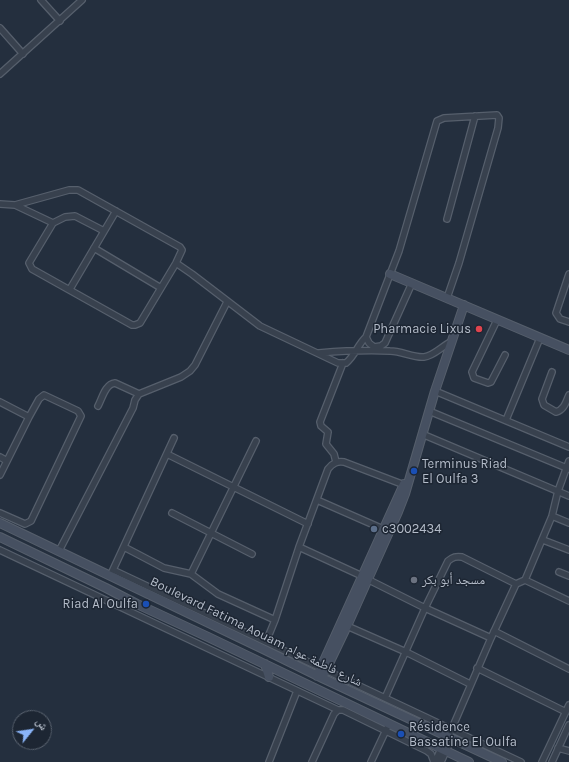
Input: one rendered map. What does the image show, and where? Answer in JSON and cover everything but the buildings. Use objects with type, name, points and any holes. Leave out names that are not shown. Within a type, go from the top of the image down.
[{"type":"main road","points":[[390,274],[569,350]]},
{"type":"main road","points":[[321,673],[347,626],[383,529],[409,476],[435,391],[464,305]]},
{"type":"main road","points":[[321,673],[365,578],[398,512],[405,485]]},
{"type":"main road","name":"Boulevard Fatima Aouam شارع فاطمة عوام","points":[[0,523],[59,551],[112,573],[450,735],[502,762]]},
{"type":"main road","name":"Boulevard Fatima Aouam شارع فاطمة عوام","points":[[0,537],[137,604],[266,664],[387,727],[469,762]]},
{"type":"main road","points":[[266,664],[269,677]]},
{"type":"street","points":[[41,0],[60,21]]},
{"type":"street","points":[[1,70],[23,54],[82,0]]},
{"type":"street","points":[[0,28],[23,54]]},
{"type":"street","points":[[176,263],[260,326],[338,363],[343,363],[350,359],[361,341],[366,337],[399,250],[436,124],[439,120],[444,118],[494,114],[498,116],[499,122],[459,263],[447,298]]},
{"type":"street","points":[[447,219],[475,116]]},
{"type":"street","points":[[0,204],[15,205],[74,189],[83,192],[180,247],[182,250],[176,263],[140,323],[135,325],[32,269],[30,265],[30,262],[53,223],[65,217],[72,216],[104,232]]},
{"type":"street","points":[[15,205],[53,223]]},
{"type":"street","points":[[70,289],[116,211]]},
{"type":"street","points":[[94,248],[161,288]]},
{"type":"street","points":[[569,274],[556,313],[560,319],[569,322]]},
{"type":"street","points":[[366,337],[368,343],[372,346],[379,347],[385,343],[412,283]]},
{"type":"street","points":[[59,551],[133,408],[134,400],[139,394],[181,377],[190,370],[228,302]]},
{"type":"street","points":[[497,320],[472,372],[474,378],[488,383],[491,382],[505,355]]},
{"type":"street","points":[[506,420],[540,338]]},
{"type":"street","points":[[317,353],[356,350],[392,351],[424,357],[432,354],[451,342]]},
{"type":"street","points":[[336,462],[334,454],[326,444],[328,432],[321,426],[320,422],[343,363]]},
{"type":"street","points":[[552,372],[542,399],[544,405],[556,412],[559,412],[569,395]]},
{"type":"street","points":[[98,406],[107,387],[111,383],[115,383],[139,394]]},
{"type":"street","points":[[435,391],[569,447]]},
{"type":"street","points":[[0,476],[29,416],[39,399],[44,395],[78,411],[81,416],[31,521],[25,524],[0,513]]},
{"type":"street","points":[[0,402],[29,416]]},
{"type":"street","points":[[429,411],[568,469]]},
{"type":"street","points":[[422,434],[558,490],[569,496]]},
{"type":"street","points":[[174,438],[112,573],[266,642],[321,673],[385,698],[450,735],[521,762]]},
{"type":"street","points":[[191,574],[256,441]]},
{"type":"street","points":[[167,454],[308,524]]},
{"type":"street","points":[[0,457],[7,461]]},
{"type":"street","points":[[434,762],[443,750],[450,735],[470,684],[516,584],[526,580],[552,516],[558,490],[568,469],[569,461]]},
{"type":"street","points":[[266,642],[328,469],[336,462],[344,462],[405,485]]},
{"type":"street","points":[[317,500],[383,529]]},
{"type":"street","points":[[172,514],[252,554]]},
{"type":"street","points":[[552,516],[569,523]]},
{"type":"street","points":[[543,540],[569,550]]},
{"type":"street","points":[[124,547],[164,568],[191,574],[218,594],[275,620]]},
{"type":"street","points":[[299,547],[491,638]]},
{"type":"street","points":[[0,550],[338,710],[343,710],[387,727],[431,754],[434,762]]},
{"type":"street","points":[[385,698],[425,608],[448,561],[454,556],[462,557],[516,584]]},
{"type":"street","points":[[559,572],[569,576]]},
{"type":"street","points":[[526,580],[569,601]]},
{"type":"street","points":[[347,626],[406,652],[470,684]]},
{"type":"street","points":[[494,631],[569,668]]},
{"type":"street","points":[[478,668],[566,712]]},
{"type":"street","points":[[269,762],[297,691]]},
{"type":"street","points":[[542,762],[569,705]]},
{"type":"street","points":[[312,762],[334,714],[338,710]]},
{"type":"street","points":[[552,762],[569,725]]},
{"type":"street","points":[[371,762],[387,727]]},
{"type":"street","points":[[558,748],[569,751]]},
{"type":"street","points":[[441,762],[443,750]]},
{"type":"place","name":"Pharmacie Lixus","points":[[479,329]]},
{"type":"place","name":"Terminus Riad El Oulfa 3","points":[[414,471]]},
{"type":"place","name":"c3002434","points":[[374,529]]},
{"type":"place","name":"مسجد أبو بكر","points":[[414,580]]},
{"type":"place","name":"Riad Al Oulfa","points":[[146,604]]},
{"type":"place","name":"Résidence Bassatine El Oulfa","points":[[401,734]]}]
